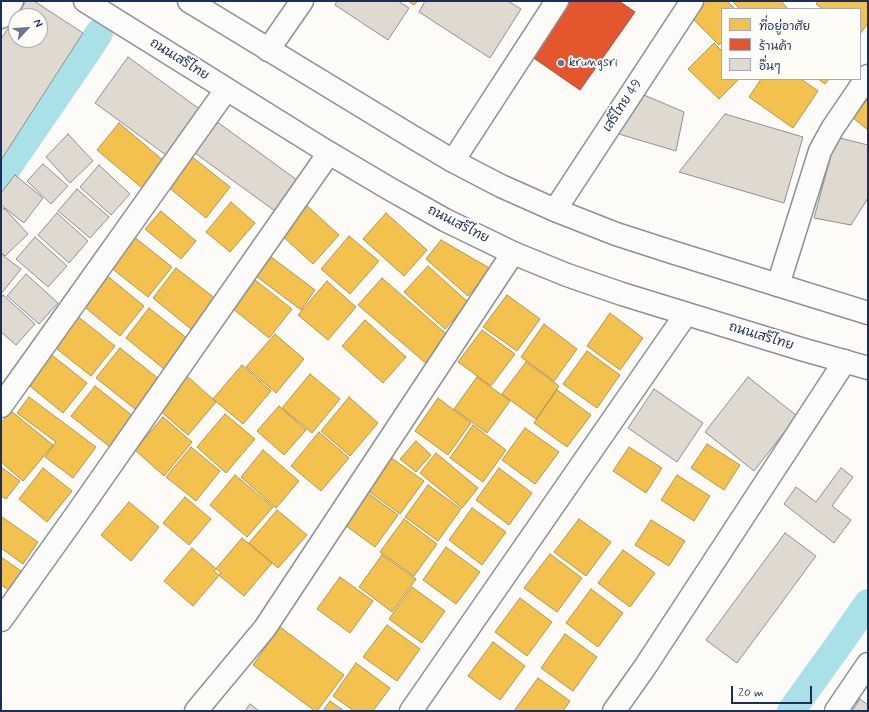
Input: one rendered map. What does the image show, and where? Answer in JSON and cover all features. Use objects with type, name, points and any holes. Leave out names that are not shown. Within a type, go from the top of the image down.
[{"type":"street","points":[[1,17],[12,1]]},
{"type":"street","name":"ถนนเสรีไทย","points":[[85,1],[226,90],[390,189],[445,220],[513,253],[568,275],[622,294],[868,368]]},
{"type":"street","points":[[189,1],[453,161],[501,186],[555,210],[616,234],[675,254],[868,313]]},
{"type":"street","points":[[268,50],[302,1]]},
{"type":"street","points":[[453,161],[557,1]]},
{"type":"street","name":"เสรีไทย 49","points":[[555,210],[692,1]]},
{"type":"street","points":[[778,285],[820,151],[832,129],[868,76]]},
{"type":"street","points":[[1,406],[226,90]]},
{"type":"street","points":[[1,620],[329,153]]},
{"type":"street","points":[[196,711],[265,628],[513,253]]},
{"type":"street","points":[[411,711],[686,314]]},
{"type":"street","points":[[614,711],[645,667],[846,361]]},
{"type":"street","points":[[836,711],[868,664]]},
{"type":"building: ที่อยู่อาศัย","points":[[408,1],[418,1],[414,5]]},
{"type":"building: ที่อยู่อาศัย","points":[[701,1],[727,1],[734,8],[721,8],[721,43],[719,45],[688,14]]},
{"type":"building: ที่อยู่อาศัย","points":[[732,1],[781,1],[787,8],[739,8]]},
{"type":"building: ที่อยู่อาศัย","points":[[818,1],[868,1],[868,23],[861,33],[861,8],[822,8],[816,4]]},
{"type":"building: ที่อยู่อาศัย","points":[[714,43],[721,50],[721,80],[738,80],[719,99],[688,69]]},
{"type":"building: ที่อยู่อาศัย","points":[[760,80],[802,80],[818,91],[793,128],[749,97]]},
{"type":"building: ที่อยู่อาศัย","points":[[819,80],[828,80],[825,84]]},
{"type":"building: ที่อยู่อาศัย","points":[[868,98],[868,130],[853,118]]},
{"type":"building: ที่อยู่อาศัย","points":[[119,123],[164,161],[142,188],[97,150]]},
{"type":"building: ที่อยู่อาศัย","points":[[191,156],[230,187],[206,218],[167,186]]},
{"type":"building: ที่อยู่อาศัย","points":[[231,202],[255,223],[230,252],[206,232]]},
{"type":"building: ที่อยู่อาศัย","points":[[305,204],[339,235],[313,264],[279,233]]},
{"type":"building: ที่อยู่อาศัย","points":[[161,211],[196,241],[181,259],[145,229]]},
{"type":"building: ที่อยู่อาศัย","points":[[386,213],[427,250],[404,276],[363,239]]},
{"type":"building: ที่อยู่อาศัย","points":[[133,236],[172,267],[148,297],[109,266]]},
{"type":"building: ที่อยู่อาศัย","points":[[349,236],[379,261],[350,294],[321,269]]},
{"type":"building: ที่อยู่อาศัย","points":[[441,240],[491,269],[468,296],[426,259]]},
{"type":"building: ที่อยู่อาศัย","points":[[270,256],[315,290],[301,310],[256,276]]},
{"type":"building: ที่อยู่อาศัย","points":[[428,266],[469,303],[445,329],[404,292]]},
{"type":"building: ที่อยู่อาศัย","points":[[176,268],[216,299],[191,329],[153,298]]},
{"type":"building: ที่อยู่อาศัย","points":[[105,274],[144,306],[120,336],[81,304]]},
{"type":"building: ที่อยู่อาศัย","points":[[250,276],[292,309],[269,338],[227,304]]},
{"type":"building: ที่อยู่อาศัย","points":[[382,278],[451,338],[428,365],[358,305]]},
{"type":"building: ที่อยู่อาศัย","points":[[327,281],[356,307],[328,340],[298,315]]},
{"type":"building: ที่อยู่อาศัย","points":[[507,295],[540,319],[517,351],[483,327]]},
{"type":"building: ที่อยู่อาศัย","points":[[149,308],[188,339],[164,369],[126,338]]},
{"type":"building: ที่อยู่อาศัย","points":[[610,313],[643,338],[620,370],[587,346]]},
{"type":"building: ที่อยู่อาศัย","points":[[76,315],[115,346],[91,376],[52,345]]},
{"type":"building: ที่อยู่อาศัย","points":[[365,320],[406,357],[383,383],[342,346]]},
{"type":"building: ที่อยู่อาศัย","points":[[544,324],[577,349],[554,381],[521,357]]},
{"type":"building: ที่อยู่อาศัย","points":[[482,330],[515,354],[491,386],[458,362]]},
{"type":"building: ที่อยู่อาศัย","points":[[275,334],[304,359],[276,393],[246,367]]},
{"type":"building: ที่อยู่อาศัย","points":[[120,348],[159,379],[135,409],[96,378]]},
{"type":"building: ที่อยู่อาศัย","points":[[587,351],[620,375],[597,408],[563,384]]},
{"type":"building: ที่อยู่อาศัย","points":[[48,352],[87,383],[63,413],[25,382]]},
{"type":"building: ที่อยู่อาศัย","points":[[526,362],[559,386],[536,419],[502,394]]},
{"type":"building: ที่อยู่อาศัย","points":[[242,365],[271,391],[243,424],[213,399]]},
{"type":"building: ที่อยู่อาศัย","points":[[310,374],[340,399],[312,433],[282,408]]},
{"type":"building: ที่อยู่อาศัย","points":[[187,376],[216,402],[188,435],[158,409]]},
{"type":"building: ที่อยู่อาศัย","points":[[477,377],[510,401],[487,433],[454,409]]},
{"type":"building: ที่อยู่อาศัย","points":[[95,386],[134,417],[110,447],[71,416]]},
{"type":"building: ที่อยู่อาศัย","points":[[557,390],[591,415],[567,447],[534,423]]},
{"type":"building: ที่อยู่อาศัย","points":[[29,397],[96,447],[73,478],[45,457],[56,442],[17,413]]},
{"type":"building: ที่อยู่อาศัย","points":[[349,397],[378,423],[350,456],[321,431]]},
{"type":"building: ที่อยู่อาศัย","points":[[438,398],[471,423],[448,455],[415,431]]},
{"type":"building: ที่อยู่อาศัย","points":[[279,406],[306,430],[284,455],[257,431]]},
{"type":"building: ที่อยู่อาศัย","points":[[11,411],[53,445],[23,481],[1,462],[1,423]]},
{"type":"building: ที่อยู่อาศัย","points":[[225,414],[255,439],[226,473],[197,447]]},
{"type":"building: ที่อยู่อาศัย","points":[[163,417],[192,442],[164,476],[135,450]]},
{"type":"building: ที่อยู่อาศัย","points":[[473,425],[506,450],[483,482],[450,458]]},
{"type":"building: ที่อยู่อาศัย","points":[[525,428],[559,452],[535,484],[502,460]]},
{"type":"building: ที่อยู่อาศัย","points":[[319,432],[349,458],[321,491],[291,466]]},
{"type":"building: ที่อยู่อาศัย","points":[[416,441],[431,455],[416,472],[400,459]]},
{"type":"building: ที่อยู่อาศัย","points":[[707,444],[740,465],[724,490],[691,468]]},
{"type":"building: ที่อยู่อาศัย","points":[[191,447],[220,471],[196,501],[166,477]]},
{"type":"building: ที่อยู่อาศัย","points":[[629,447],[662,468],[646,493],[613,471]]},
{"type":"building: ที่อยู่อาศัย","points":[[263,450],[299,481],[276,508],[241,477]]},
{"type":"building: ที่อยู่อาศัย","points":[[436,453],[478,488],[462,508],[420,473]]},
{"type":"building: ที่อยู่อาศัย","points":[[390,457],[424,481],[400,514],[367,490]]},
{"type":"building: ที่อยู่อาศัย","points":[[1,467],[20,481],[6,499],[1,496]]},
{"type":"building: ที่อยู่อาศัย","points":[[43,468],[72,491],[47,522],[19,499]]},
{"type":"building: ที่อยู่อาศัย","points":[[499,468],[532,493],[509,525],[476,500]]},
{"type":"building: ที่อยู่อาศัย","points":[[235,475],[273,507],[247,537],[210,505]]},
{"type":"building: ที่อยู่อาศัย","points":[[677,475],[710,496],[694,521],[661,500]]},
{"type":"building: ที่อยู่อาศัย","points":[[428,485],[461,509],[438,541],[405,517]]},
{"type":"building: ที่อยู่อาศัย","points":[[365,491],[398,515],[375,547],[342,523]]},
{"type":"building: ที่อยู่อาศัย","points":[[185,497],[211,519],[189,545],[163,523]]},
{"type":"building: ที่อยู่อาศัย","points":[[129,502],[159,527],[131,561],[101,535]]},
{"type":"building: ที่อยู่อาศัย","points":[[472,508],[506,532],[482,565],[449,540]]},
{"type":"building: ที่อยู่อาศัย","points":[[277,510],[307,535],[278,568],[249,543]]},
{"type":"building: ที่อยู่อาศัย","points":[[2,517],[38,542],[23,564],[1,548]]},
{"type":"building: ที่อยู่อาศัย","points":[[404,519],[437,544],[414,576],[380,552]]},
{"type":"building: ที่อยู่อาศัย","points":[[579,519],[611,542],[586,576],[554,552]]},
{"type":"building: ที่อยู่อาศัย","points":[[651,520],[685,541],[669,566],[635,545]]},
{"type":"building: ที่อยู่อาศัย","points":[[242,538],[272,563],[244,596],[214,571]]},
{"type":"building: ที่อยู่อาศัย","points":[[446,547],[480,572],[456,604],[423,580]]},
{"type":"building: ที่อยู่อาศัย","points":[[192,548],[221,573],[193,606],[164,581]]},
{"type":"building: ที่อยู่อาศัย","points":[[623,550],[655,573],[630,607],[598,583]]},
{"type":"building: ที่อยู่อาศัย","points":[[550,554],[582,578],[557,612],[524,588]]},
{"type":"building: ที่อยู่อาศัย","points":[[382,555],[416,579],[392,612],[359,587]]},
{"type":"building: ที่อยู่อาศัย","points":[[1,557],[21,571],[9,590],[1,585]]},
{"type":"building: ที่อยู่อาศัย","points":[[340,577],[373,601],[350,633],[317,609]]},
{"type":"building: ที่อยู่อาศัย","points":[[412,587],[445,611],[422,643],[389,619]]},
{"type":"building: ที่อยู่อาศัย","points":[[591,589],[623,613],[598,647],[566,623]]},
{"type":"building: ที่อยู่อาศัย","points":[[520,598],[552,622],[527,656],[495,632]]},
{"type":"building: ที่อยู่อาศัย","points":[[387,625],[420,649],[397,681],[363,657]]},
{"type":"building: ที่อยู่อาศัย","points":[[280,627],[344,675],[317,711],[253,665]]},
{"type":"building: ที่อยู่อาศัย","points":[[565,634],[597,657],[573,691],[541,668]]},
{"type":"building: ที่อยู่อาศัย","points":[[493,642],[525,666],[500,700],[468,676]]},
{"type":"building: ที่อยู่อาศัย","points":[[356,663],[390,688],[373,711],[354,711],[333,696]]},
{"type":"building: ที่อยู่อาศัย","points":[[538,678],[570,701],[563,711],[514,711]]},
{"type":"building: ที่อยู่อาศัย","points":[[330,701],[344,711],[323,711]]},
{"type":"building: ร้านค้า","points":[[560,1],[619,1],[635,12],[580,90],[525,52]]},
{"type":"building: อื่นๆ","points":[[26,1],[34,1],[45,8],[21,8]]},
{"type":"building: อื่นๆ","points":[[337,1],[398,1],[409,8],[388,40],[335,5]]},
{"type":"building: อื่นๆ","points":[[425,1],[508,1],[521,9],[490,58],[419,12]]},
{"type":"building: อื่นๆ","points":[[48,10],[83,33],[1,160],[1,39],[8,28],[8,48],[48,48]]},
{"type":"building: อื่นๆ","points":[[128,57],[297,180],[275,211],[177,140],[166,155],[95,103]]},
{"type":"building: อื่นๆ","points":[[637,92],[684,112],[676,151],[612,132]]},
{"type":"building: อื่นๆ","points":[[725,114],[803,137],[784,203],[679,172]]},
{"type":"building: อื่นๆ","points":[[68,134],[93,161],[70,183],[46,157]]},
{"type":"building: อื่นๆ","points":[[836,137],[868,145],[868,198],[851,225],[814,218]]},
{"type":"building: อื่นๆ","points":[[43,164],[68,186],[51,204],[27,181]]},
{"type":"building: อื่นๆ","points":[[99,165],[130,194],[111,215],[80,187]]},
{"type":"building: อื่นๆ","points":[[15,175],[43,198],[24,223],[1,205],[1,193]]},
{"type":"building: อื่นๆ","points":[[77,189],[109,217],[90,238],[58,211]]},
{"type":"building: อื่นๆ","points":[[4,208],[28,234],[5,256],[1,252],[1,211]]},
{"type":"building: อื่นๆ","points":[[57,213],[88,241],[69,263],[38,235]]},
{"type":"building: อื่นๆ","points":[[35,237],[67,266],[48,287],[16,259]]},
{"type":"building: อื่นๆ","points":[[1,254],[21,269],[1,294]]},
{"type":"building: อื่นๆ","points":[[26,274],[58,303],[39,324],[7,296]]},
{"type":"building: อื่นๆ","points":[[3,295],[35,324],[16,345],[1,332],[1,298]]},
{"type":"building: อื่นๆ","points":[[748,377],[797,416],[754,471],[705,432]]},
{"type":"building: อื่นๆ","points":[[654,389],[703,423],[677,462],[628,428]]},
{"type":"building: อื่นๆ","points":[[841,468],[853,477],[832,506],[851,520],[834,543],[784,504],[796,487],[816,502]]},
{"type":"building: อื่นๆ","points":[[785,533],[816,556],[737,663],[706,640]]},
{"type":"building: อื่นๆ","points":[[860,699],[868,705],[868,711],[852,711]]},
{"type":"building: อื่นๆ","points":[[250,704],[259,711],[245,711]]},
{"type":"waterway","points":[[1,177],[99,33]]},
{"type":"waterway","points":[[791,711],[868,603]]},
{"type":"place","name":"krungsri","points":[[561,63]]}]
